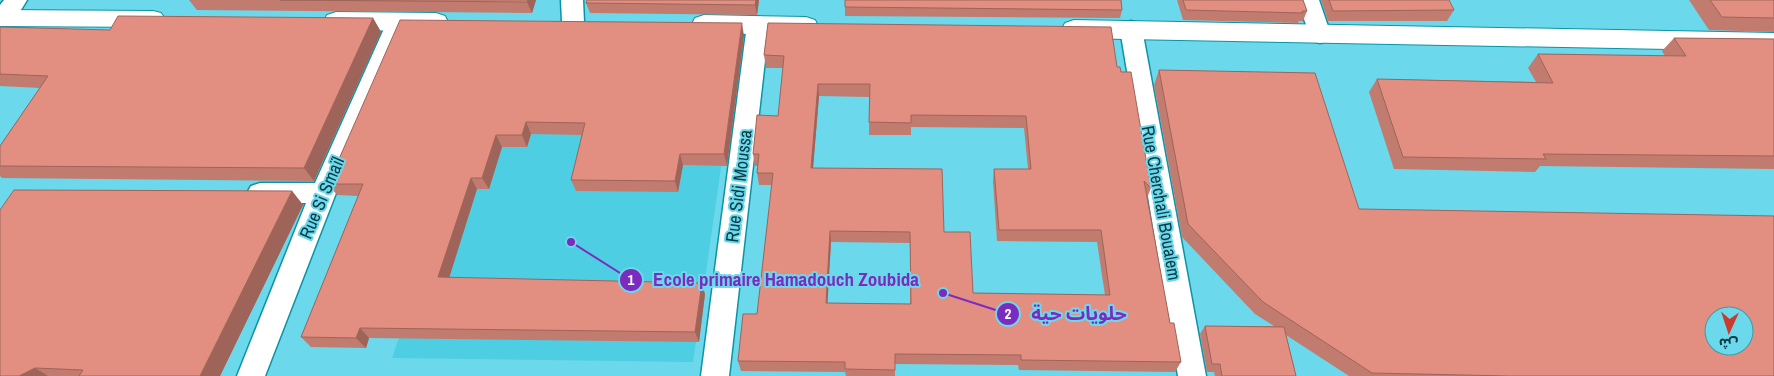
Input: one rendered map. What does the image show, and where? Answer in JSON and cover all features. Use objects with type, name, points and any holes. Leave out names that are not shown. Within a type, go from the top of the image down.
[{"type":"main road","points":[[6,12],[171,20]]},
{"type":"main road","points":[[309,21],[457,22]]},
{"type":"main road","points":[[680,24],[827,26]]},
{"type":"main road","points":[[1053,28],[1320,35],[1774,42]]},
{"type":"street","points":[[1308,0],[1320,35]]},
{"type":"street","name":"Rue Si Smaïl","points":[[251,376],[323,193],[398,22]]},
{"type":"street","name":"Rue Sidi Moussa","points":[[715,376],[758,25]]},
{"type":"street","name":"Rue Cherchali Boualem","points":[[1131,29],[1192,376]]},
{"type":"street","points":[[234,193],[323,193]]},
{"type":"shaded area","points":[[473,123],[727,126],[693,362],[392,358]]},
{"type":"building","points":[[280,0],[528,0],[527,2]]},
{"type":"building","points":[[587,0],[756,0],[755,5],[586,3]]},
{"type":"building","points":[[845,0],[1121,0],[1122,10],[845,7]]},
{"type":"building","points":[[1183,0],[1303,0],[1307,11],[1302,11],[1303,13],[1186,10]]},
{"type":"building","points":[[1329,0],[1449,0],[1454,10],[1333,11]]},
{"type":"building","points":[[1710,0],[1774,0],[1774,18],[1722,17]]},
{"type":"building","points":[[118,16],[373,18],[304,168],[0,166],[0,146],[48,76],[0,74],[0,27],[110,30]]},
{"type":"building","points":[[400,20],[742,23],[724,154],[680,154],[675,181],[571,180],[585,123],[526,122],[522,135],[496,135],[482,178],[471,178],[438,277],[702,283],[695,332],[360,328],[356,338],[301,337],[363,184],[328,184]]},
{"type":"building","points":[[768,23],[1111,27],[1117,67],[1120,67],[1121,72],[1131,72],[1151,188],[1144,181],[1170,323],[1174,323],[1181,362],[1021,360],[1021,355],[895,354],[895,370],[845,369],[845,362],[738,361],[743,314],[757,314],[773,173],[757,173],[759,154],[753,154],[757,115],[778,116],[784,56],[764,55]],"holes":[[[818,84],[870,84],[869,122],[911,123],[911,115],[1026,116],[1031,169],[994,169],[999,230],[1101,230],[1110,295],[973,293],[970,232],[944,232],[942,169],[811,168]],[[830,231],[910,232],[911,304],[826,303]]]},
{"type":"building","points":[[1674,38],[1774,39],[1774,156],[1543,154],[1546,159],[1403,157],[1377,79],[1553,83],[1538,54],[1686,56]]},
{"type":"building","points":[[1159,70],[1315,73],[1359,209],[1774,216],[1774,376],[1509,376],[1372,373],[1263,302],[1188,224]]},
{"type":"building","points":[[14,190],[292,191],[200,376],[79,376],[83,370],[35,368],[19,376],[0,376],[0,210]]},
{"type":"building","points":[[1205,326],[1284,327],[1296,376],[1222,376],[1220,364],[1212,364]]},
{"type":"place","name":"Ecole primaire Hamadouch Zoubida","points":[[571,242]]},
{"type":"place","name":"حلويات حية","points":[[943,293]]}]
